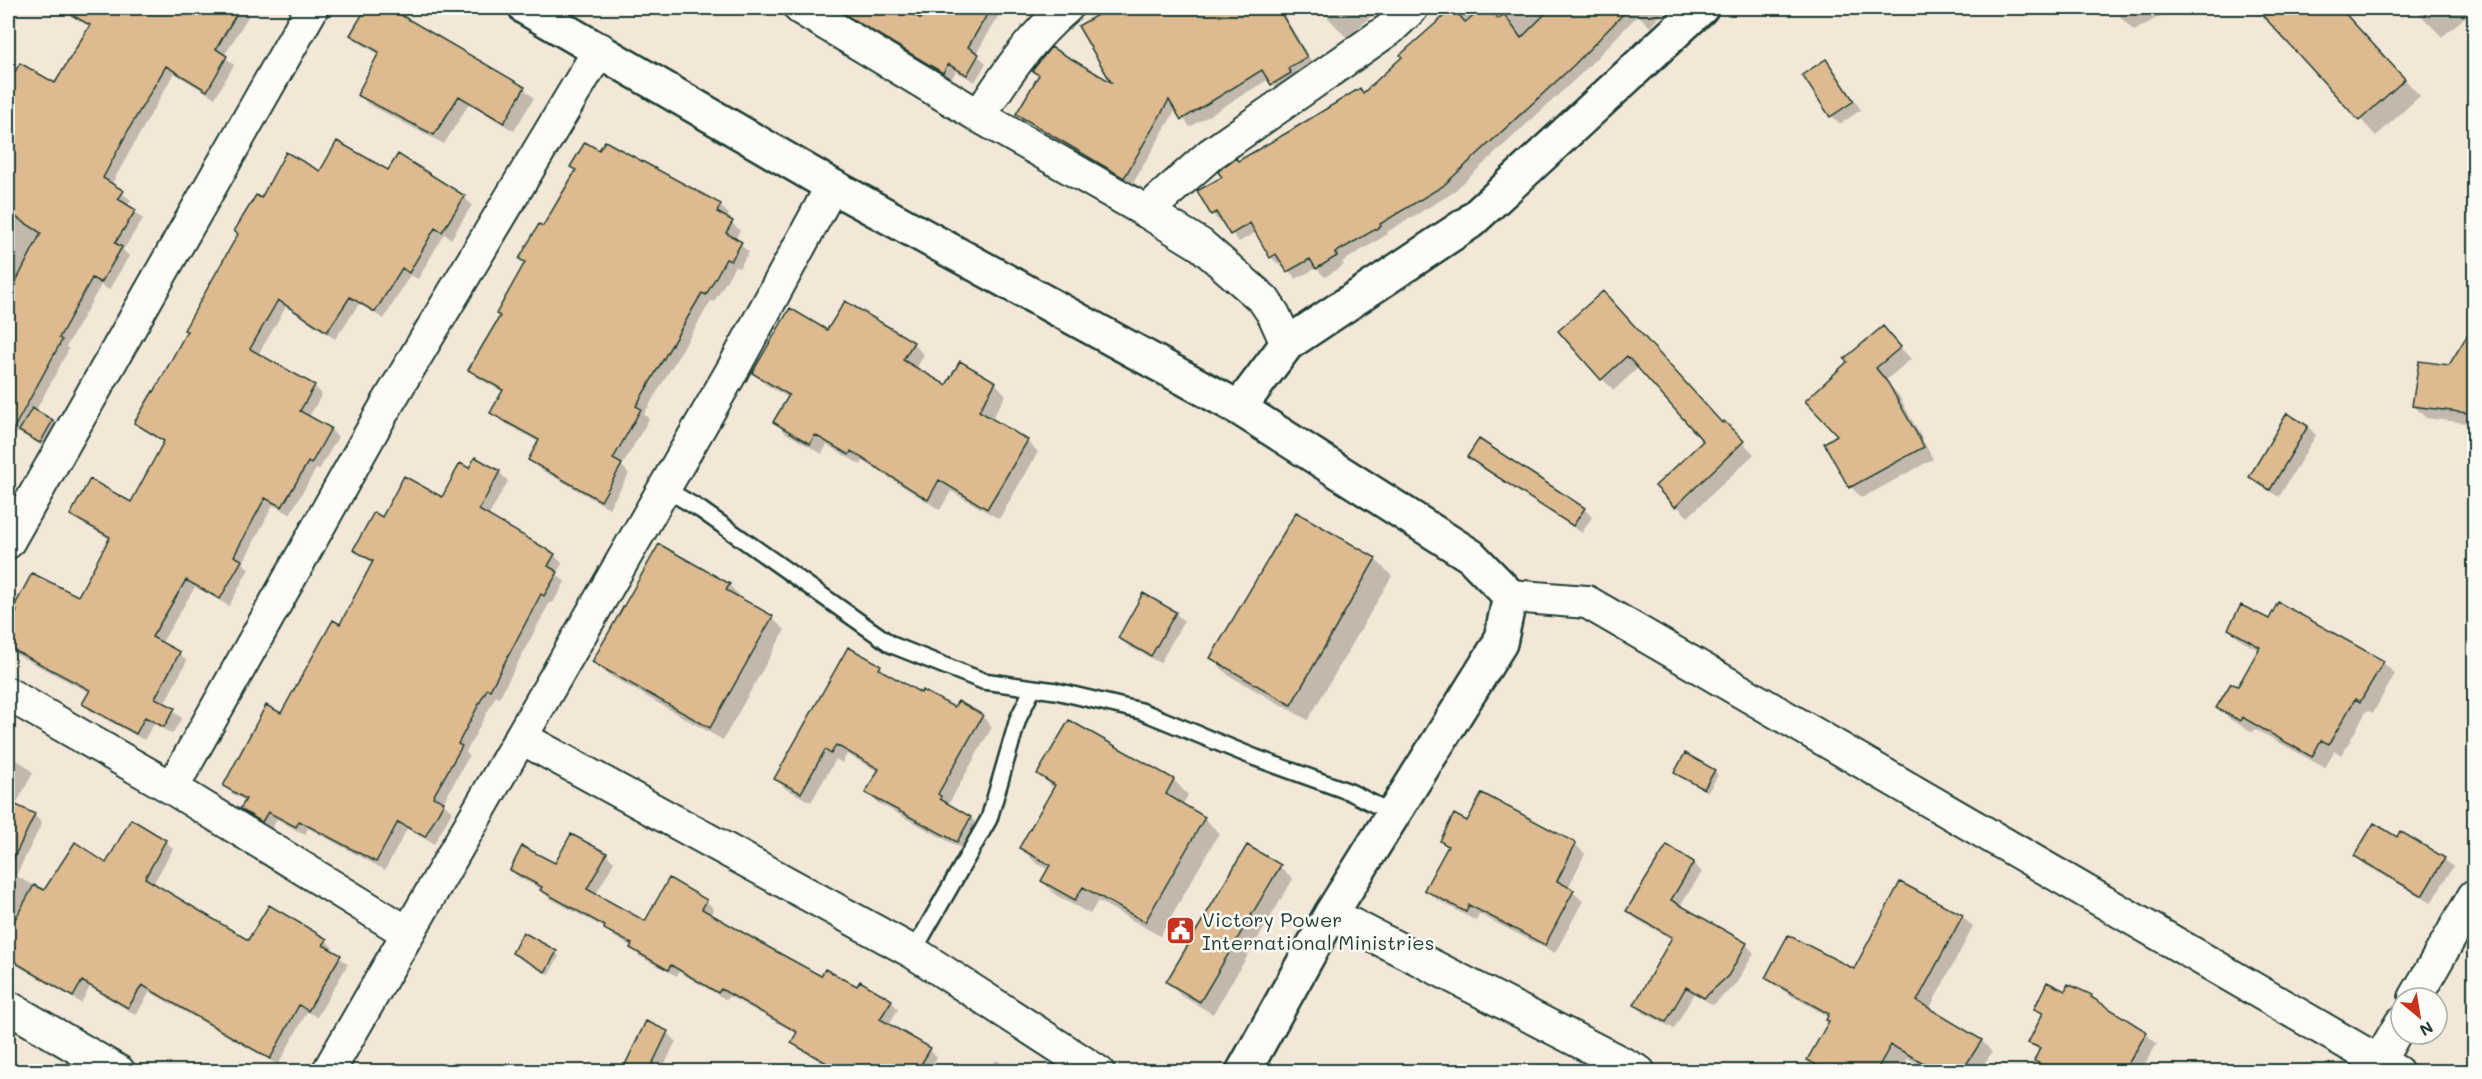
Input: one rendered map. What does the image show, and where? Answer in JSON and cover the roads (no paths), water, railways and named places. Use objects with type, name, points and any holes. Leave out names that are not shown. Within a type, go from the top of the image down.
[{"type":"street","points":[[8,542],[312,8]]},
{"type":"street","points":[[526,8],[832,186],[1239,408],[1471,556],[1510,596],[1587,602],[2388,1066],[2394,1046]]},
{"type":"street","points":[[800,8],[1202,245],[1252,287],[1274,315],[1287,344]]},
{"type":"street","points":[[980,116],[1011,66],[1045,25],[1066,8]]},
{"type":"street","points":[[1149,213],[1158,201],[1211,154],[1391,28],[1412,8]]},
{"type":"street","points":[[1239,408],[1287,344],[1470,222],[1701,8]]},
{"type":"street","points":[[172,788],[386,406],[600,49]]},
{"type":"street","points":[[328,1071],[733,369],[832,186]]},
{"type":"street","points":[[1243,1071],[1331,914],[1500,643],[1510,596]]},
{"type":"street","points":[[8,694],[172,788],[408,933]]},
{"type":"street","points":[[522,738],[913,952],[1098,1071]]},
{"type":"street","points":[[2422,986],[2475,896]]},
{"type":"street","points":[[1331,914],[1639,1071]]},
{"type":"street","points":[[8,1007],[119,1071]]},
{"type":"lane","points":[[664,488],[702,510],[892,645],[983,681],[1056,691],[1141,711],[1256,758],[1350,792],[1394,814]]},
{"type":"lane","points":[[913,952],[989,819],[1017,719],[1033,688]]},
{"type":"place","name":"Victory Power International Ministries","points":[[1181,931]]}]
